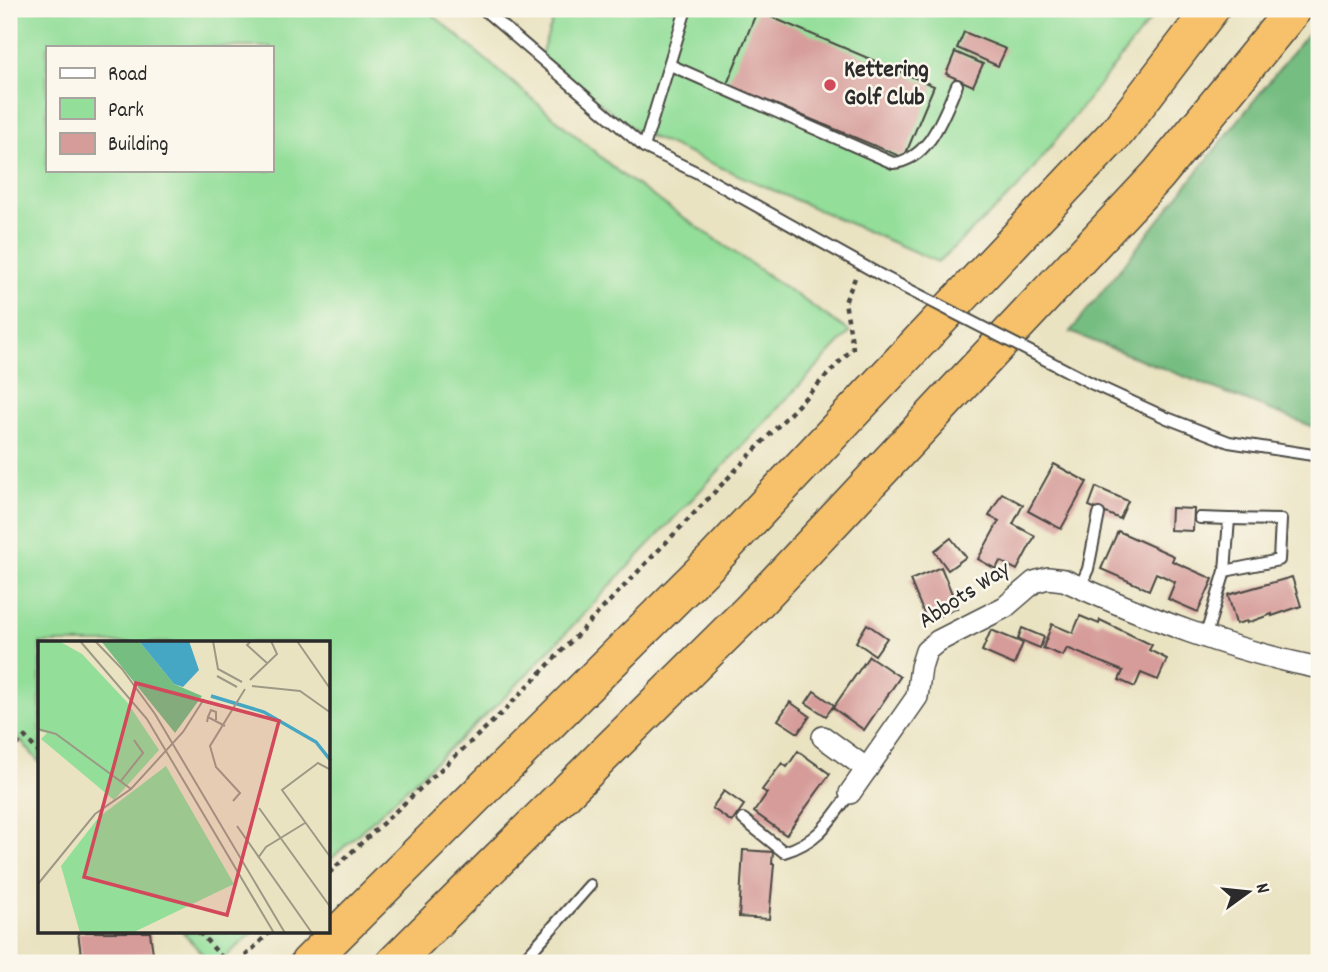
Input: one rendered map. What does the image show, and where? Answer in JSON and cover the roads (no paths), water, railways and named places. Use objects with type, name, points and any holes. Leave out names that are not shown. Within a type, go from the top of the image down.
[{"type":"highway","points":[[307,963],[749,521],[1117,132],[1211,9]]},
{"type":"highway","points":[[394,963],[760,598],[1158,176],[1294,9]]},
{"type":"street","name":"Abbots Way","points":[[850,793],[917,696],[926,651],[938,641],[1005,607],[1034,582],[1048,578],[1064,580],[1205,638],[1249,652],[1315,667]]},
{"type":"street","points":[[823,737],[867,769]]},
{"type":"lane","points":[[483,9],[644,147],[696,172],[884,277],[1093,384],[1167,418],[1229,442],[1319,457]]},
{"type":"lane","points":[[644,147],[686,9]]},
{"type":"lane","points":[[670,65],[893,163],[906,162],[917,155],[941,120],[957,85]]},
{"type":"lane","points":[[1080,587],[1088,569],[1099,514]]},
{"type":"lane","points":[[1200,518],[1281,520],[1279,560],[1226,570]]},
{"type":"lane","points":[[1205,638],[1226,570],[1229,519]]},
{"type":"lane","name":"Abbots Way","points":[[743,819],[784,852],[803,847],[824,830],[850,793]]},
{"type":"lane","points":[[521,963],[590,886]]},
{"type":"place","name":"Kettering Golf Club","points":[[830,85]]}]
